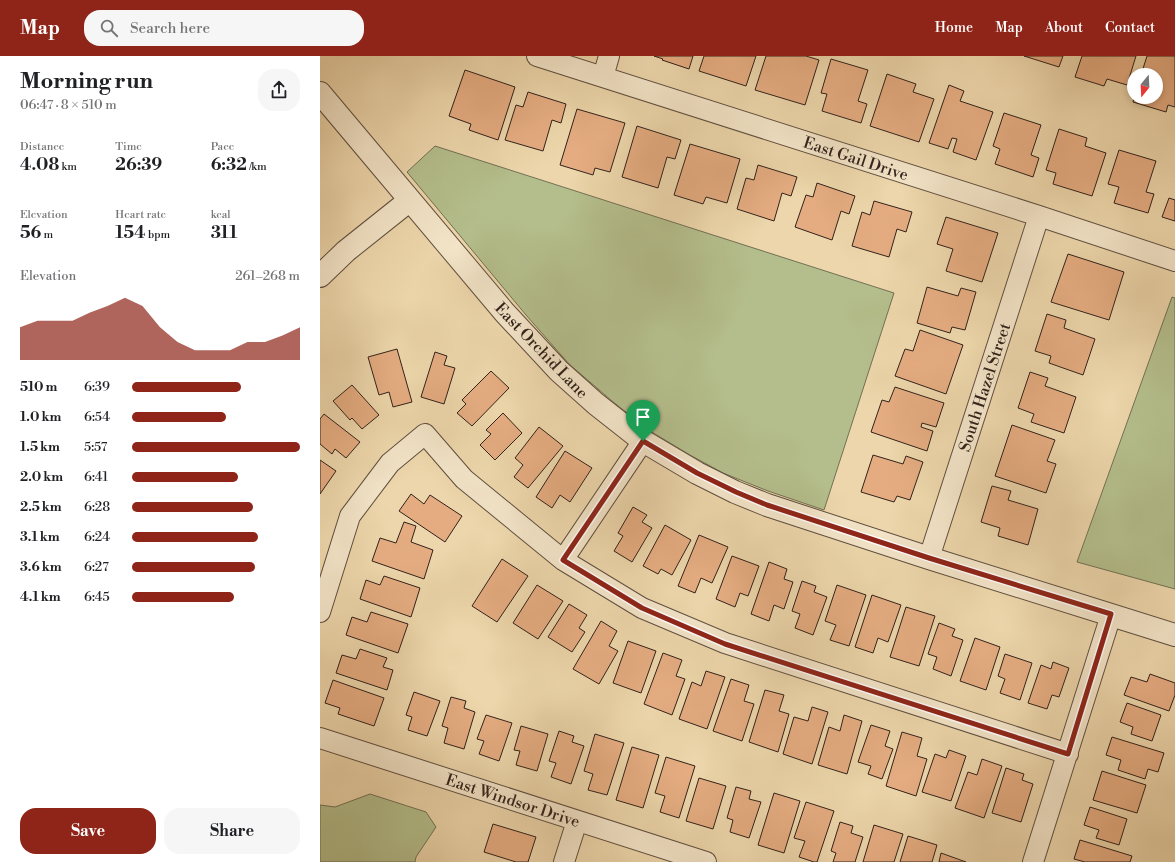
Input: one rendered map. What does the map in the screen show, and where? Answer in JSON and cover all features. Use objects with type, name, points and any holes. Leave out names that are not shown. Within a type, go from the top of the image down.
[{"type":"street","name":"East Gail Drive","points":[[537,56],[1039,216],[1175,261]]},
{"type":"street","points":[[603,77],[609,56]]},
{"type":"street","name":"East Orchid Lane","points":[[320,93],[505,313],[559,371],[596,404],[643,441],[697,473],[761,503],[929,558],[1111,614],[1175,636]]},
{"type":"street","points":[[320,276],[346,251],[410,200]]},
{"type":"street","name":"South Hazel Street","points":[[929,558],[1039,216]]},
{"type":"street","points":[[320,612],[350,516],[390,463],[425,434],[464,479],[563,560],[642,608],[725,644],[1068,754]]},
{"type":"street","points":[[563,560],[643,441]]},
{"type":"street","points":[[1033,862],[1111,614]]},
{"type":"street","name":"East Windsor Drive","points":[[320,738],[706,862]]},
{"type":"street","points":[[564,862],[577,820]]},
{"type":"green space","points":[[435,146],[894,293],[824,510],[768,491],[723,473],[690,455],[650,431],[569,364],[526,315],[407,172]]},
{"type":"green space","points":[[1172,297],[1175,298],[1175,589],[1077,562]]},
{"type":"green space","points":[[370,794],[426,812],[436,827],[416,857],[415,862],[320,862],[320,805],[335,807]]},
{"type":"building","points":[[654,56],[693,56],[689,69]]},
{"type":"building","points":[[704,56],[756,56],[746,86],[699,71]]},
{"type":"building","points":[[766,56],[806,56],[819,60],[805,105],[755,90]]},
{"type":"building","points":[[1024,56],[1063,56],[1059,67]]},
{"type":"building","points":[[1082,56],[1136,56],[1132,68],[1127,68],[1127,85],[1107,79],[1104,86],[1075,77]]},
{"type":"building","points":[[1147,56],[1175,56],[1175,107],[1168,105],[1166,112],[1140,104],[1163,104],[1163,68],[1143,68]]},
{"type":"building","points":[[831,59],[868,70],[858,101],[867,104],[861,123],[822,111],[827,94],[821,93]]},
{"type":"building","points":[[465,70],[515,87],[498,140],[469,130],[471,124],[449,116]]},
{"type":"building","points":[[887,74],[916,84],[913,92],[934,99],[919,142],[870,126]]},
{"type":"building","points":[[949,85],[964,91],[960,101],[993,112],[976,160],[953,152],[957,139],[952,138],[948,149],[929,143]]},
{"type":"building","points":[[528,92],[566,104],[561,123],[552,120],[543,151],[505,140],[516,105],[523,107]]},
{"type":"building","points":[[577,109],[625,123],[610,172],[595,168],[593,175],[560,165]]},
{"type":"building","points":[[1004,113],[1041,125],[1031,155],[1039,158],[1033,177],[995,164],[1000,149],[993,146]]},
{"type":"building","points":[[637,126],[681,140],[675,159],[667,157],[658,188],[622,177]]},
{"type":"building","points":[[1059,129],[1087,138],[1085,146],[1106,153],[1092,196],[1053,184],[1056,173],[1046,170]]},
{"type":"building","points":[[690,144],[740,159],[727,203],[706,197],[703,204],[674,195]]},
{"type":"building","points":[[1119,150],[1156,161],[1146,192],[1154,194],[1148,213],[1114,203],[1119,187],[1108,184]]},
{"type":"building","points":[[758,165],[797,177],[791,196],[782,193],[774,221],[737,209],[746,178],[754,180]]},
{"type":"building","points":[[817,183],[855,196],[849,214],[841,211],[832,240],[795,227],[806,195],[813,197]]},
{"type":"building","points":[[1169,198],[1175,200],[1175,221],[1162,217]]},
{"type":"building","points":[[874,201],[912,212],[906,232],[897,229],[889,257],[852,246],[862,212],[870,215]]},
{"type":"building","points":[[946,217],[998,233],[982,282],[946,271],[953,249],[937,244]]},
{"type":"building","points":[[1068,254],[1124,272],[1109,320],[1051,302]]},
{"type":"building","points":[[927,287],[958,296],[961,288],[976,292],[965,330],[952,327],[950,333],[917,323]]},
{"type":"building","points":[[1047,314],[1066,320],[1064,328],[1095,339],[1083,375],[1049,363],[1051,356],[1035,351]]},
{"type":"building","points":[[920,330],[963,345],[946,394],[895,376],[905,349],[913,351]]},
{"type":"building","points":[[397,349],[412,402],[393,407],[389,392],[379,395],[368,357]]},
{"type":"building","points":[[435,352],[447,356],[444,365],[455,368],[444,404],[421,397]]},
{"type":"building","points":[[491,371],[509,388],[472,426],[457,413],[466,404],[462,400]]},
{"type":"building","points":[[1030,372],[1048,378],[1045,386],[1076,397],[1064,433],[1031,422],[1034,414],[1018,408]]},
{"type":"building","points":[[352,385],[379,415],[362,429],[352,418],[350,420],[333,401]]},
{"type":"building","points":[[895,387],[944,403],[936,427],[922,423],[921,427],[933,431],[927,451],[871,432],[882,400],[889,402]]},
{"type":"building","points":[[503,413],[522,433],[495,460],[480,445],[491,434],[486,430]]},
{"type":"building","points":[[324,414],[360,442],[346,458],[335,449],[332,454],[320,444],[320,419]]},
{"type":"building","points":[[1012,425],[1055,440],[1047,461],[1056,464],[1046,493],[995,476]]},
{"type":"building","points":[[539,427],[563,446],[528,488],[514,477],[523,465],[515,458]]},
{"type":"building","points":[[565,451],[592,468],[570,502],[560,495],[552,508],[536,497]]},
{"type":"building","points":[[873,455],[903,464],[906,456],[923,462],[910,500],[897,496],[894,502],[861,492]]},
{"type":"building","points":[[320,460],[336,471],[320,494]]},
{"type":"building","points":[[992,486],[1011,491],[1008,500],[1038,509],[1028,545],[998,536],[1000,528],[981,522]]},
{"type":"building","points":[[411,494],[424,504],[430,495],[462,516],[445,542],[399,511]]},
{"type":"building","points":[[633,507],[647,515],[642,522],[652,528],[632,562],[614,551],[623,536],[618,533]]},
{"type":"building","points":[[404,522],[416,526],[411,542],[433,550],[424,579],[372,561],[380,538],[396,543]]},
{"type":"building","points":[[665,525],[691,540],[672,575],[661,569],[658,574],[643,566]]},
{"type":"building","points":[[699,535],[728,547],[712,583],[701,578],[695,593],[678,586]]},
{"type":"building","points":[[732,556],[759,566],[748,596],[740,593],[735,607],[716,599]]},
{"type":"building","points":[[502,559],[528,576],[497,622],[472,606]]},
{"type":"building","points":[[769,562],[787,569],[784,579],[793,582],[784,609],[774,605],[769,621],[751,614]]},
{"type":"building","points":[[384,576],[420,588],[411,617],[360,599],[366,580],[380,585]]},
{"type":"building","points":[[802,581],[816,586],[814,592],[827,597],[813,635],[795,628],[800,614],[792,611]]},
{"type":"building","points":[[537,585],[563,601],[538,639],[513,623]]},
{"type":"building","points":[[837,585],[866,595],[849,646],[830,640],[836,625],[825,621]]},
{"type":"building","points":[[872,595],[901,605],[888,642],[878,638],[873,653],[855,647]]},
{"type":"building","points":[[569,604],[587,615],[579,628],[585,632],[572,652],[548,637]]},
{"type":"building","points":[[906,607],[935,616],[919,666],[890,657]]},
{"type":"building","points":[[371,612],[408,624],[398,653],[346,635],[352,617],[367,622]]},
{"type":"building","points":[[601,621],[617,631],[609,646],[618,651],[599,684],[573,669]]},
{"type":"building","points":[[939,623],[955,629],[952,636],[963,640],[951,676],[933,669],[937,657],[928,654]]},
{"type":"building","points":[[975,638],[1000,647],[986,690],[960,681]]},
{"type":"building","points":[[628,641],[656,651],[641,693],[613,683]]},
{"type":"building","points":[[360,649],[387,658],[383,667],[393,670],[387,690],[336,673],[342,655],[356,659]]},
{"type":"building","points":[[663,653],[682,660],[676,676],[685,679],[672,715],[644,704]]},
{"type":"building","points":[[1005,654],[1032,663],[1020,700],[1000,693],[1005,679],[998,676]]},
{"type":"building","points":[[1053,662],[1069,668],[1059,697],[1052,695],[1047,709],[1028,703],[1041,665],[1051,669]]},
{"type":"building","points":[[706,671],[725,677],[707,729],[679,719],[692,682],[701,686]]},
{"type":"building","points":[[1150,674],[1175,683],[1175,695],[1169,711],[1124,695],[1131,677],[1147,682]]},
{"type":"building","points":[[731,679],[749,685],[744,701],[754,704],[742,741],[713,731]]},
{"type":"building","points":[[333,680],[384,698],[374,726],[338,714],[340,708],[325,703]]},
{"type":"building","points":[[765,690],[784,695],[779,711],[789,714],[778,752],[749,742]]},
{"type":"building","points":[[414,692],[440,701],[427,736],[408,730],[412,717],[406,715]]},
{"type":"building","points":[[451,697],[466,701],[464,708],[475,712],[464,749],[444,743],[448,728],[442,726]]},
{"type":"building","points":[[1127,703],[1161,715],[1152,741],[1131,734],[1133,727],[1120,722]]},
{"type":"building","points":[[812,707],[828,712],[812,764],[783,754],[794,717],[808,721]]},
{"type":"building","points":[[486,715],[512,723],[499,761],[479,754],[484,741],[477,739]]},
{"type":"building","points":[[844,715],[862,721],[847,774],[818,765],[829,727],[840,731]]},
{"type":"building","points":[[871,725],[890,731],[885,746],[893,749],[882,779],[868,774],[871,766],[858,762]]},
{"type":"building","points":[[521,726],[548,734],[537,771],[516,765],[520,751],[514,750]]},
{"type":"building","points":[[559,731],[574,736],[572,742],[584,746],[571,784],[551,777],[556,763],[549,761]]},
{"type":"building","points":[[902,732],[922,738],[917,756],[927,759],[916,796],[886,786]]},
{"type":"building","points":[[595,734],[624,743],[607,795],[588,790],[593,774],[584,771]]},
{"type":"building","points":[[1112,737],[1164,753],[1158,772],[1148,769],[1145,779],[1118,770],[1121,760],[1106,755]]},
{"type":"building","points":[[632,747],[659,755],[643,808],[616,800]]},
{"type":"building","points":[[949,750],[966,756],[951,801],[922,792],[935,754],[946,758]]},
{"type":"building","points":[[666,757],[695,766],[679,818],[660,812],[665,796],[655,793]]},
{"type":"building","points":[[982,759],[1002,766],[984,818],[955,808],[968,772],[977,775]]},
{"type":"building","points":[[1006,768],[1024,774],[1022,780],[1033,784],[1021,822],[992,813]]},
{"type":"building","points":[[1102,771],[1146,785],[1137,813],[1093,800]]},
{"type":"building","points":[[699,778],[726,786],[713,829],[686,821]]},
{"type":"building","points":[[736,787],[751,791],[749,799],[761,802],[749,838],[730,832],[733,820],[727,818]]},
{"type":"building","points":[[774,793],[800,801],[784,853],[758,845]]},
{"type":"building","points":[[806,802],[834,811],[817,862],[799,857],[805,841],[794,838]]},
{"type":"building","points":[[1090,807],[1127,819],[1119,845],[1096,838],[1099,830],[1084,825]]},
{"type":"building","points":[[840,822],[853,826],[851,833],[863,837],[855,862],[833,862],[836,853],[831,851]]},
{"type":"building","points":[[493,824],[536,837],[528,862],[516,862],[484,852]]},
{"type":"building","points":[[874,825],[903,834],[894,862],[863,862]]},
{"type":"building","points":[[908,836],[937,845],[932,862],[900,862]]},
{"type":"building","points":[[1080,840],[1132,856],[1130,862],[1085,862],[1074,859]]},
{"type":"building","points":[[941,853],[966,862],[939,862]]},
{"type":"route","points":[[643,441],[697,473],[767,505],[929,558],[1111,614],[1068,754],[725,644],[642,608],[563,560],[643,441]]}]
